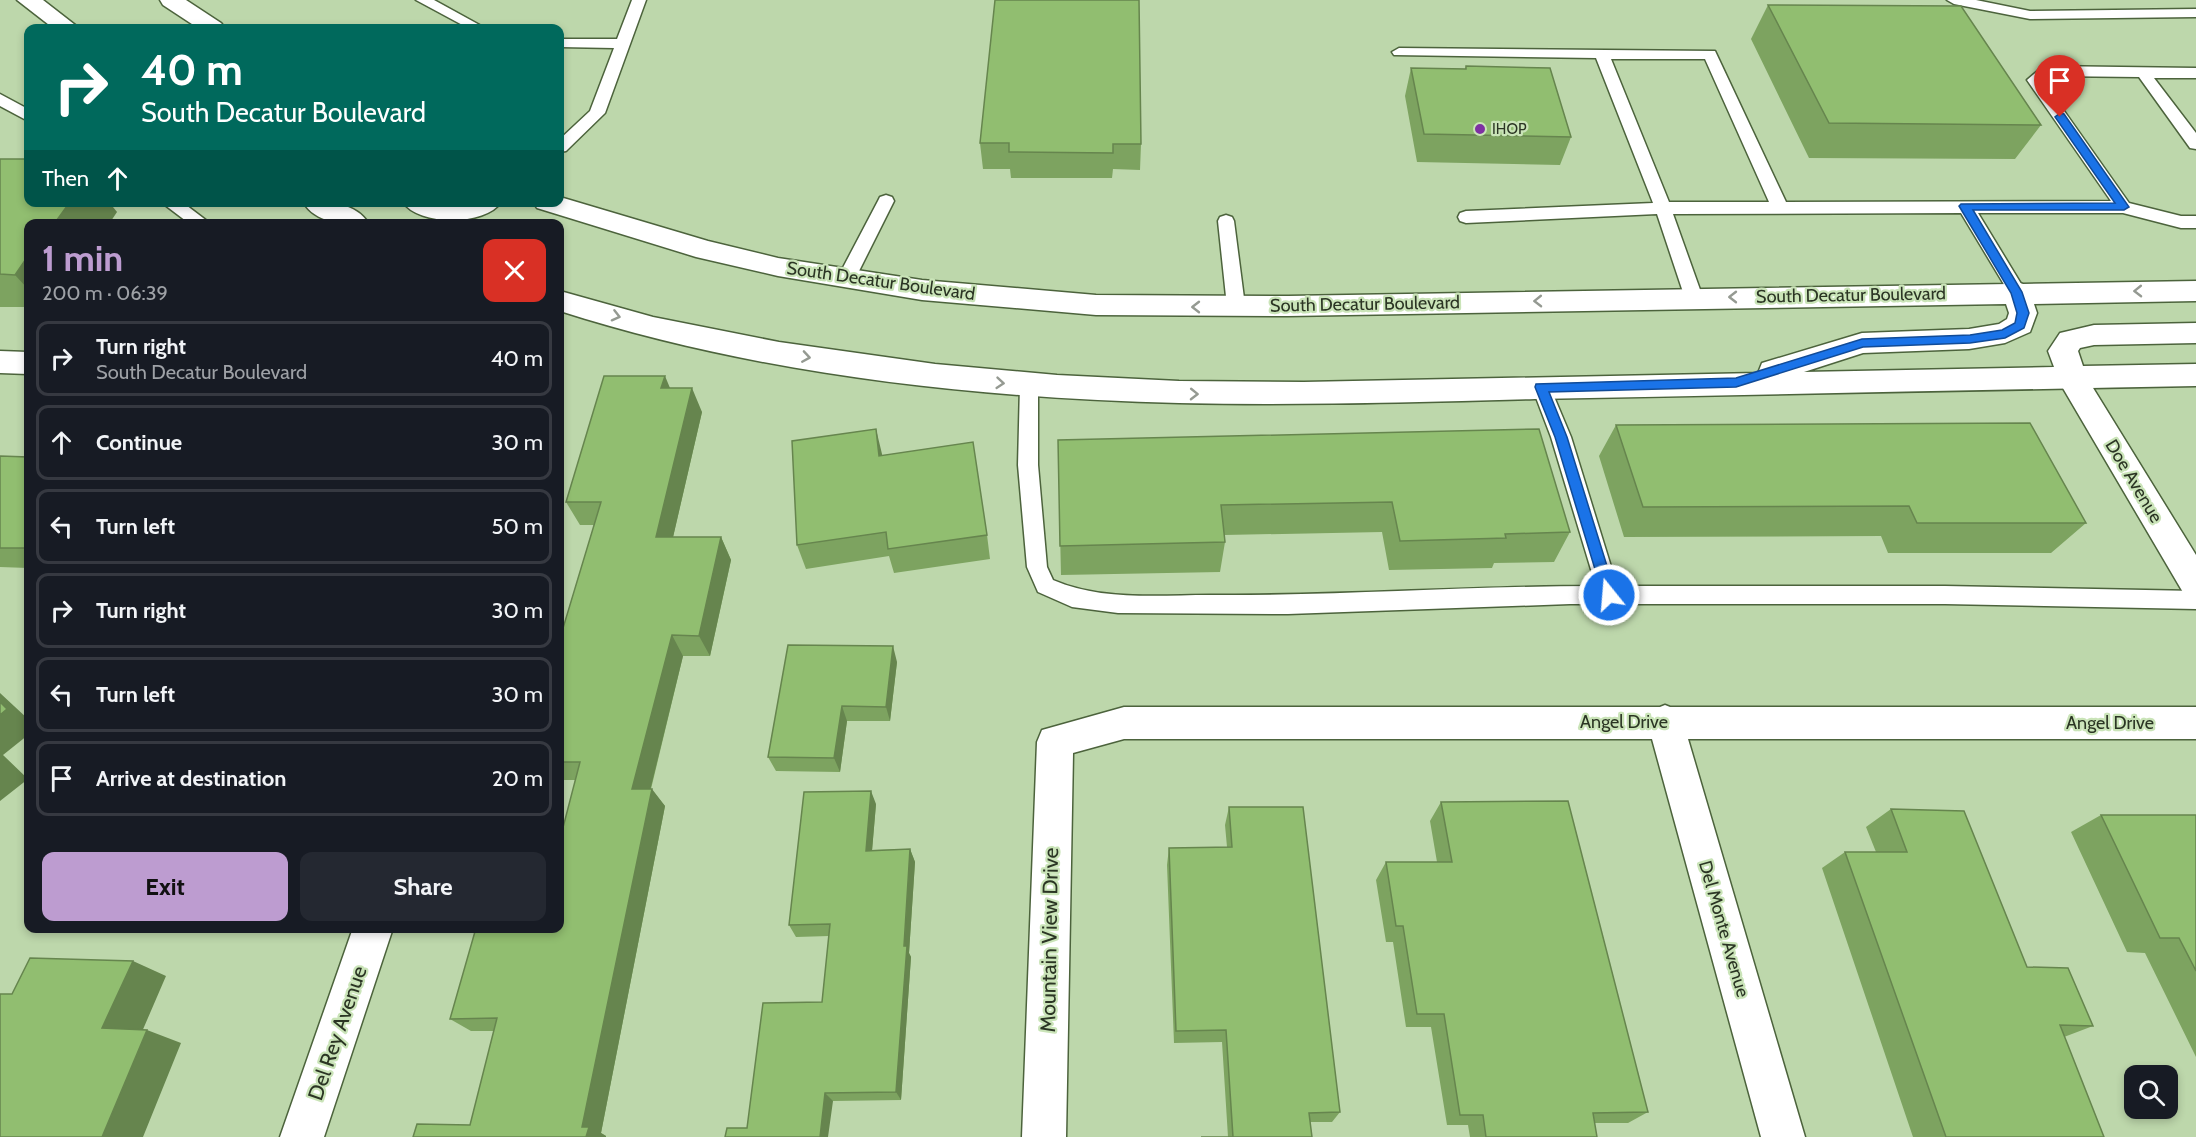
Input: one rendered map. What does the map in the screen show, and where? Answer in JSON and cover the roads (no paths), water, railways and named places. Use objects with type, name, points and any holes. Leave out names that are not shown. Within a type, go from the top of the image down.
[{"type":"main road","points":[[28,0],[62,24]]},
{"type":"main road","points":[[171,0],[207,24]]},
{"type":"main road","points":[[325,207],[347,219]]},
{"type":"main road","points":[[430,207],[446,213],[478,207]]},
{"type":"main road","name":"South Decatur Boulevard","points":[[563,207],[706,250],[778,267],[846,279],[1010,299],[1096,305],[1236,306],[2196,291]]},
{"type":"main road","points":[[1736,383],[1862,343],[1970,339],[2005,333],[2020,325],[2023,313],[2017,292]]},
{"type":"main road","points":[[564,302],[710,340],[938,377],[1029,386],[1197,394],[2196,375]]},
{"type":"main road","name":"Doe Avenue","points":[[2196,333],[2094,335],[2070,340],[2063,351],[2072,378],[2196,584]]},
{"type":"main road","points":[[0,362],[24,363]]},
{"type":"main road","name":"Del Monte Avenue","points":[[1665,722],[1783,1137]]},
{"type":"main road","name":"Angel Drive","points":[[1055,742],[1124,723],[2196,723]]},
{"type":"main road","name":"Mountain View Drive","points":[[1044,1137],[1055,742]]},
{"type":"main road","name":"Del Rey Avenue","points":[[302,1137],[371,933]]},
{"type":"lane","points":[[423,0],[470,24]]},
{"type":"lane","points":[[564,143],[597,113],[639,0]]},
{"type":"lane","points":[[1954,0],[2030,15],[2196,13]]},
{"type":"lane","points":[[564,44],[621,45]]},
{"type":"lane","points":[[1399,52],[1710,54],[1780,208]]},
{"type":"lane","points":[[1602,54],[1663,208],[1694,298]]},
{"type":"lane","points":[[2124,207],[2035,80],[2046,71],[2196,73]]},
{"type":"lane","points":[[2143,73],[2196,144]]},
{"type":"lane","points":[[0,99],[24,114]]},
{"type":"lane","points":[[846,279],[886,201]]},
{"type":"lane","points":[[1965,206],[2017,292]]},
{"type":"lane","points":[[177,207],[195,219]]},
{"type":"lane","points":[[1466,217],[1663,208],[2124,207],[2181,222],[2196,222]]},
{"type":"lane","points":[[1226,221],[1236,306]]},
{"type":"lane","points":[[1029,386],[1028,465],[1037,567],[1045,586],[1072,598],[1118,604],[1288,605],[1609,595],[1945,595],[2196,600]]},
{"type":"lane","points":[[1541,387],[1561,437],[1609,595]]},
{"type":"place","name":"IHOP","points":[[1480,129]]}]
